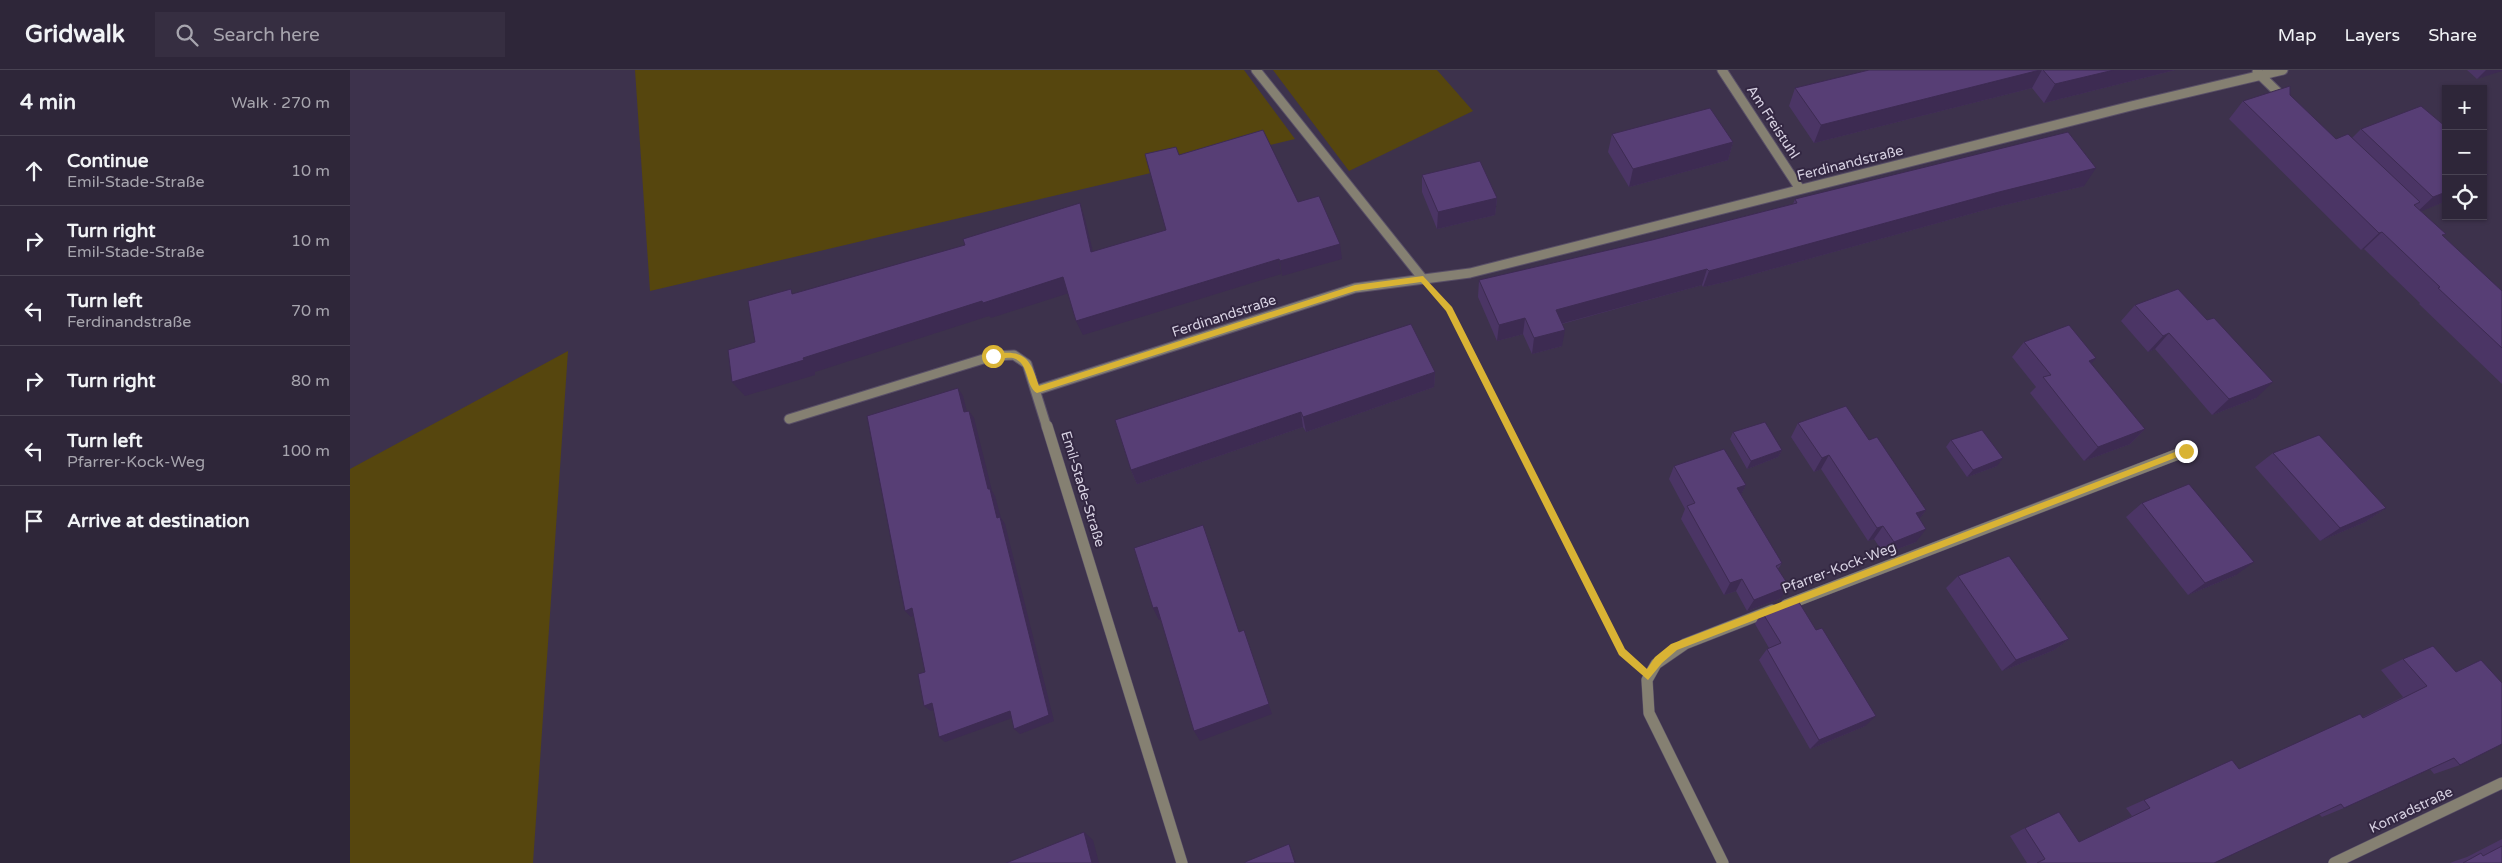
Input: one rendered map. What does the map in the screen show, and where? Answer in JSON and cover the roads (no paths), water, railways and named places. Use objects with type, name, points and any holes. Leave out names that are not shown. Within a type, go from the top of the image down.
[{"type":"street","points":[[1256,70],[1423,279]]},
{"type":"street","name":"Am Freistuhl","points":[[1722,70],[1800,189]]},
{"type":"street","name":"Ferdinandstraße","points":[[1037,390],[1355,288],[1470,273],[2258,73],[2283,70]]},
{"type":"street","points":[[2258,73],[2296,110]]},
{"type":"street","name":"Emil-Stade-Straße","points":[[789,419],[993,356],[1014,355],[1027,364],[1037,390],[1182,863]]},
{"type":"street","name":"Pfarrer-Kock-Weg","points":[[1723,863],[1650,713],[1646,693],[1648,675],[1658,660],[1674,647],[2186,451]]},
{"type":"street","name":"Konradstraße","points":[[2334,863],[2502,783]]}]
